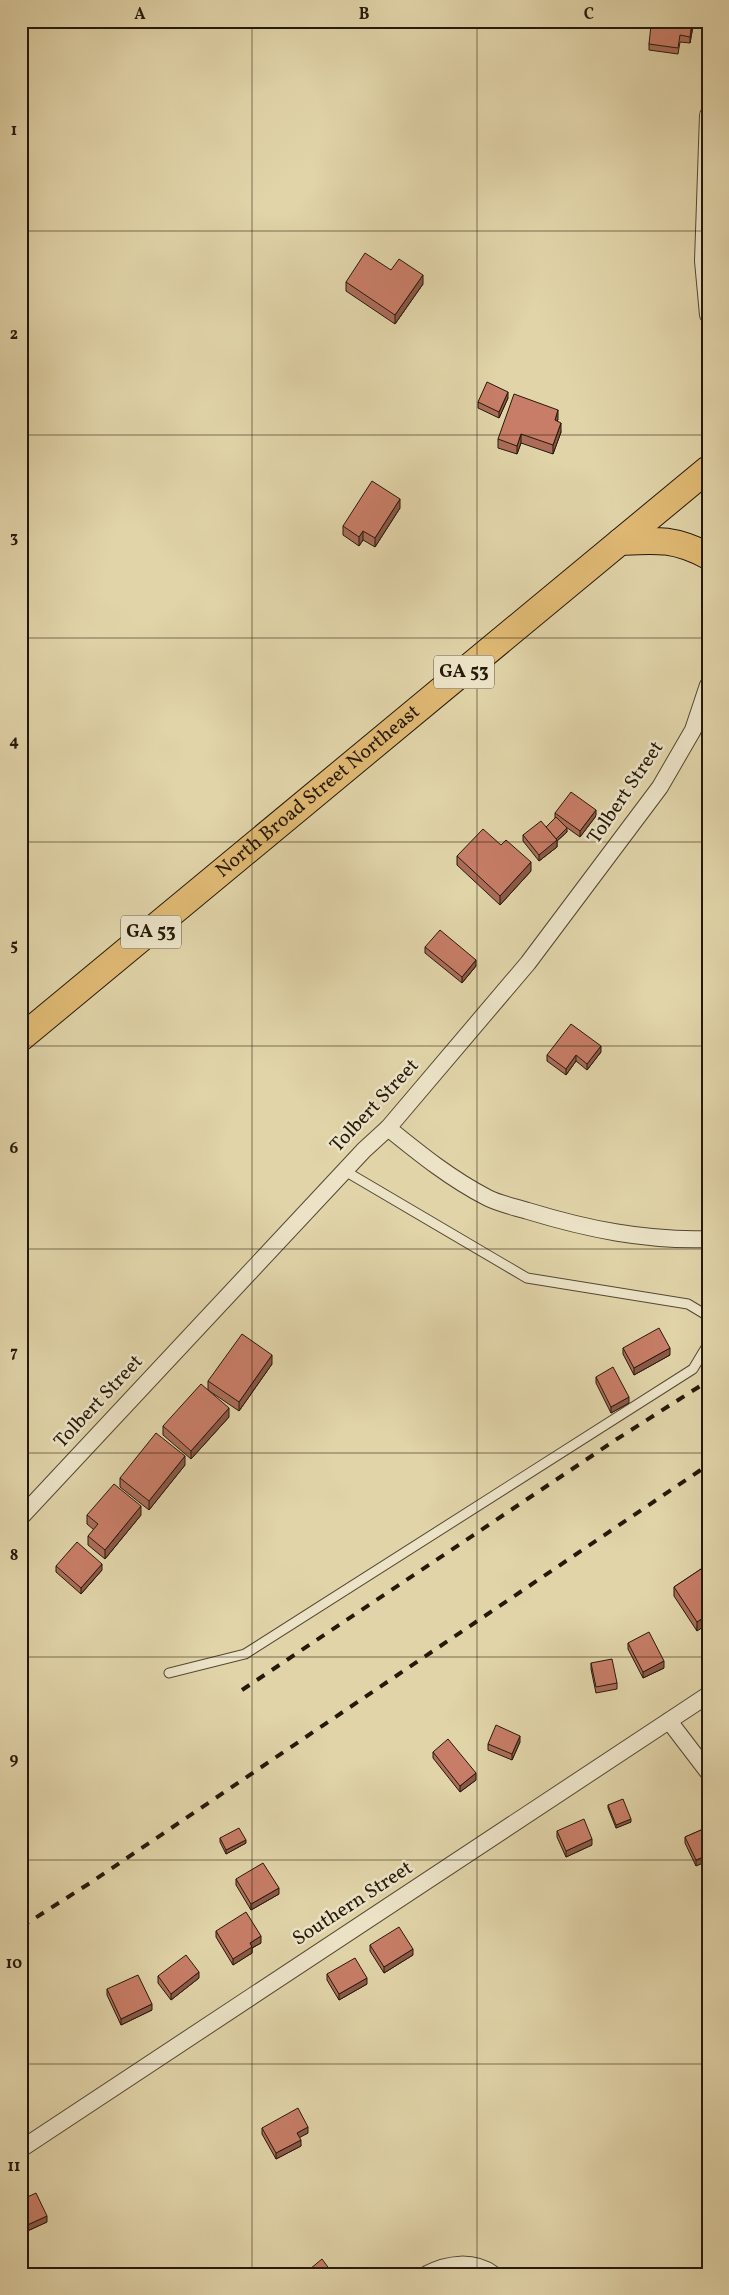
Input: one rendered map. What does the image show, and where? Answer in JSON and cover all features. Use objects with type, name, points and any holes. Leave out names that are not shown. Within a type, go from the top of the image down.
[{"type":"main road","name":"North Broad Street Northeast","points":[[21,1038],[708,469]]},
{"type":"main road","points":[[620,542],[658,540],[687,545],[708,556]]},
{"type":"street","points":[[708,115],[703,261],[708,315]]},
{"type":"street","name":"Tolbert Street","points":[[21,1517],[344,1171],[388,1128],[528,964],[660,787],[693,730],[708,685]]},
{"type":"street","points":[[388,1128],[442,1172],[490,1199],[544,1216],[617,1234],[688,1240],[708,1239]]},
{"type":"street","name":"Southern Street","points":[[21,2149],[708,1695]]},
{"type":"street","points":[[669,1721],[708,1772]]},
{"type":"street","points":[[427,2274],[454,2264],[486,2269],[494,2274]]},
{"type":"lane","points":[[344,1171],[527,1278],[688,1304],[708,1316]]},
{"type":"lane","points":[[169,1673],[245,1654],[693,1369],[708,1344]]},
{"type":"building","points":[[659,21],[692,21],[690,37],[680,35],[678,48],[649,44],[651,25],[658,26]]},
{"type":"building","points":[[365,253],[391,270],[399,259],[423,275],[395,315],[346,282]]},
{"type":"building","points":[[487,382],[508,392],[499,412],[478,402]]},
{"type":"building","points":[[514,394],[558,410],[555,420],[561,423],[553,445],[521,434],[517,446],[498,439]]},
{"type":"building","points":[[372,481],[400,499],[375,538],[363,531],[359,537],[343,526]]},
{"type":"building","points":[[571,792],[596,810],[580,831],[555,813]]},
{"type":"building","points":[[556,817],[567,828],[556,839],[546,827]]},
{"type":"building","points":[[541,821],[557,840],[539,855],[523,835]]},
{"type":"building","points":[[483,829],[501,845],[506,840],[531,862],[500,896],[457,856]]},
{"type":"building","points":[[440,930],[476,960],[462,977],[425,947]]},
{"type":"building","points":[[571,1024],[601,1046],[587,1064],[576,1055],[566,1069],[547,1055]]},
{"type":"building","points":[[659,1328],[670,1348],[634,1368],[623,1348]]},
{"type":"building","points":[[242,1334],[272,1355],[239,1402],[208,1381]]},
{"type":"building","points":[[613,1367],[629,1397],[611,1407],[596,1377]]},
{"type":"building","points":[[201,1384],[229,1408],[191,1451],[163,1426]]},
{"type":"building","points":[[156,1433],[185,1456],[149,1501],[120,1478]]},
{"type":"building","points":[[114,1484],[141,1506],[105,1550],[88,1536],[98,1524],[87,1515]]},
{"type":"building","points":[[77,1542],[102,1564],[81,1588],[56,1566]]},
{"type":"building","points":[[701,1569],[708,1578],[708,1615],[697,1622],[674,1587]]},
{"type":"building","points":[[649,1632],[664,1661],[643,1672],[628,1643]]},
{"type":"building","points":[[612,1659],[617,1683],[596,1687],[591,1663]]},
{"type":"building","points":[[496,1725],[520,1736],[512,1754],[488,1744]]},
{"type":"building","points":[[448,1739],[476,1773],[460,1786],[433,1752]]},
{"type":"building","points":[[623,1799],[631,1819],[616,1825],[608,1805]]},
{"type":"building","points":[[584,1819],[592,1839],[566,1851],[557,1831]]},
{"type":"building","points":[[708,1827],[708,1855],[696,1860],[685,1837]]},
{"type":"building","points":[[239,1828],[246,1840],[226,1850],[220,1838]]},
{"type":"building","points":[[263,1863],[279,1888],[251,1904],[236,1879]]},
{"type":"building","points":[[246,1912],[261,1936],[250,1943],[252,1947],[233,1959],[216,1931]]},
{"type":"building","points":[[399,1927],[413,1949],[384,1967],[370,1945]]},
{"type":"building","points":[[186,1955],[199,1972],[171,1994],[158,1976]]},
{"type":"building","points":[[355,1958],[367,1978],[339,1994],[327,1974]]},
{"type":"building","points":[[138,1975],[152,2004],[121,2019],[107,1989]]},
{"type":"building","points":[[298,2108],[308,2127],[297,2133],[301,2140],[276,2153],[262,2128]]},
{"type":"building","points":[[36,2193],[47,2216],[23,2227],[21,2223],[21,2200]]},
{"type":"building","points":[[322,2259],[333,2274],[304,2274]]},
{"type":"railway","points":[[242,1690],[617,1439],[708,1381]]},
{"type":"railway","points":[[21,1927],[90,1883],[708,1465]]}]
